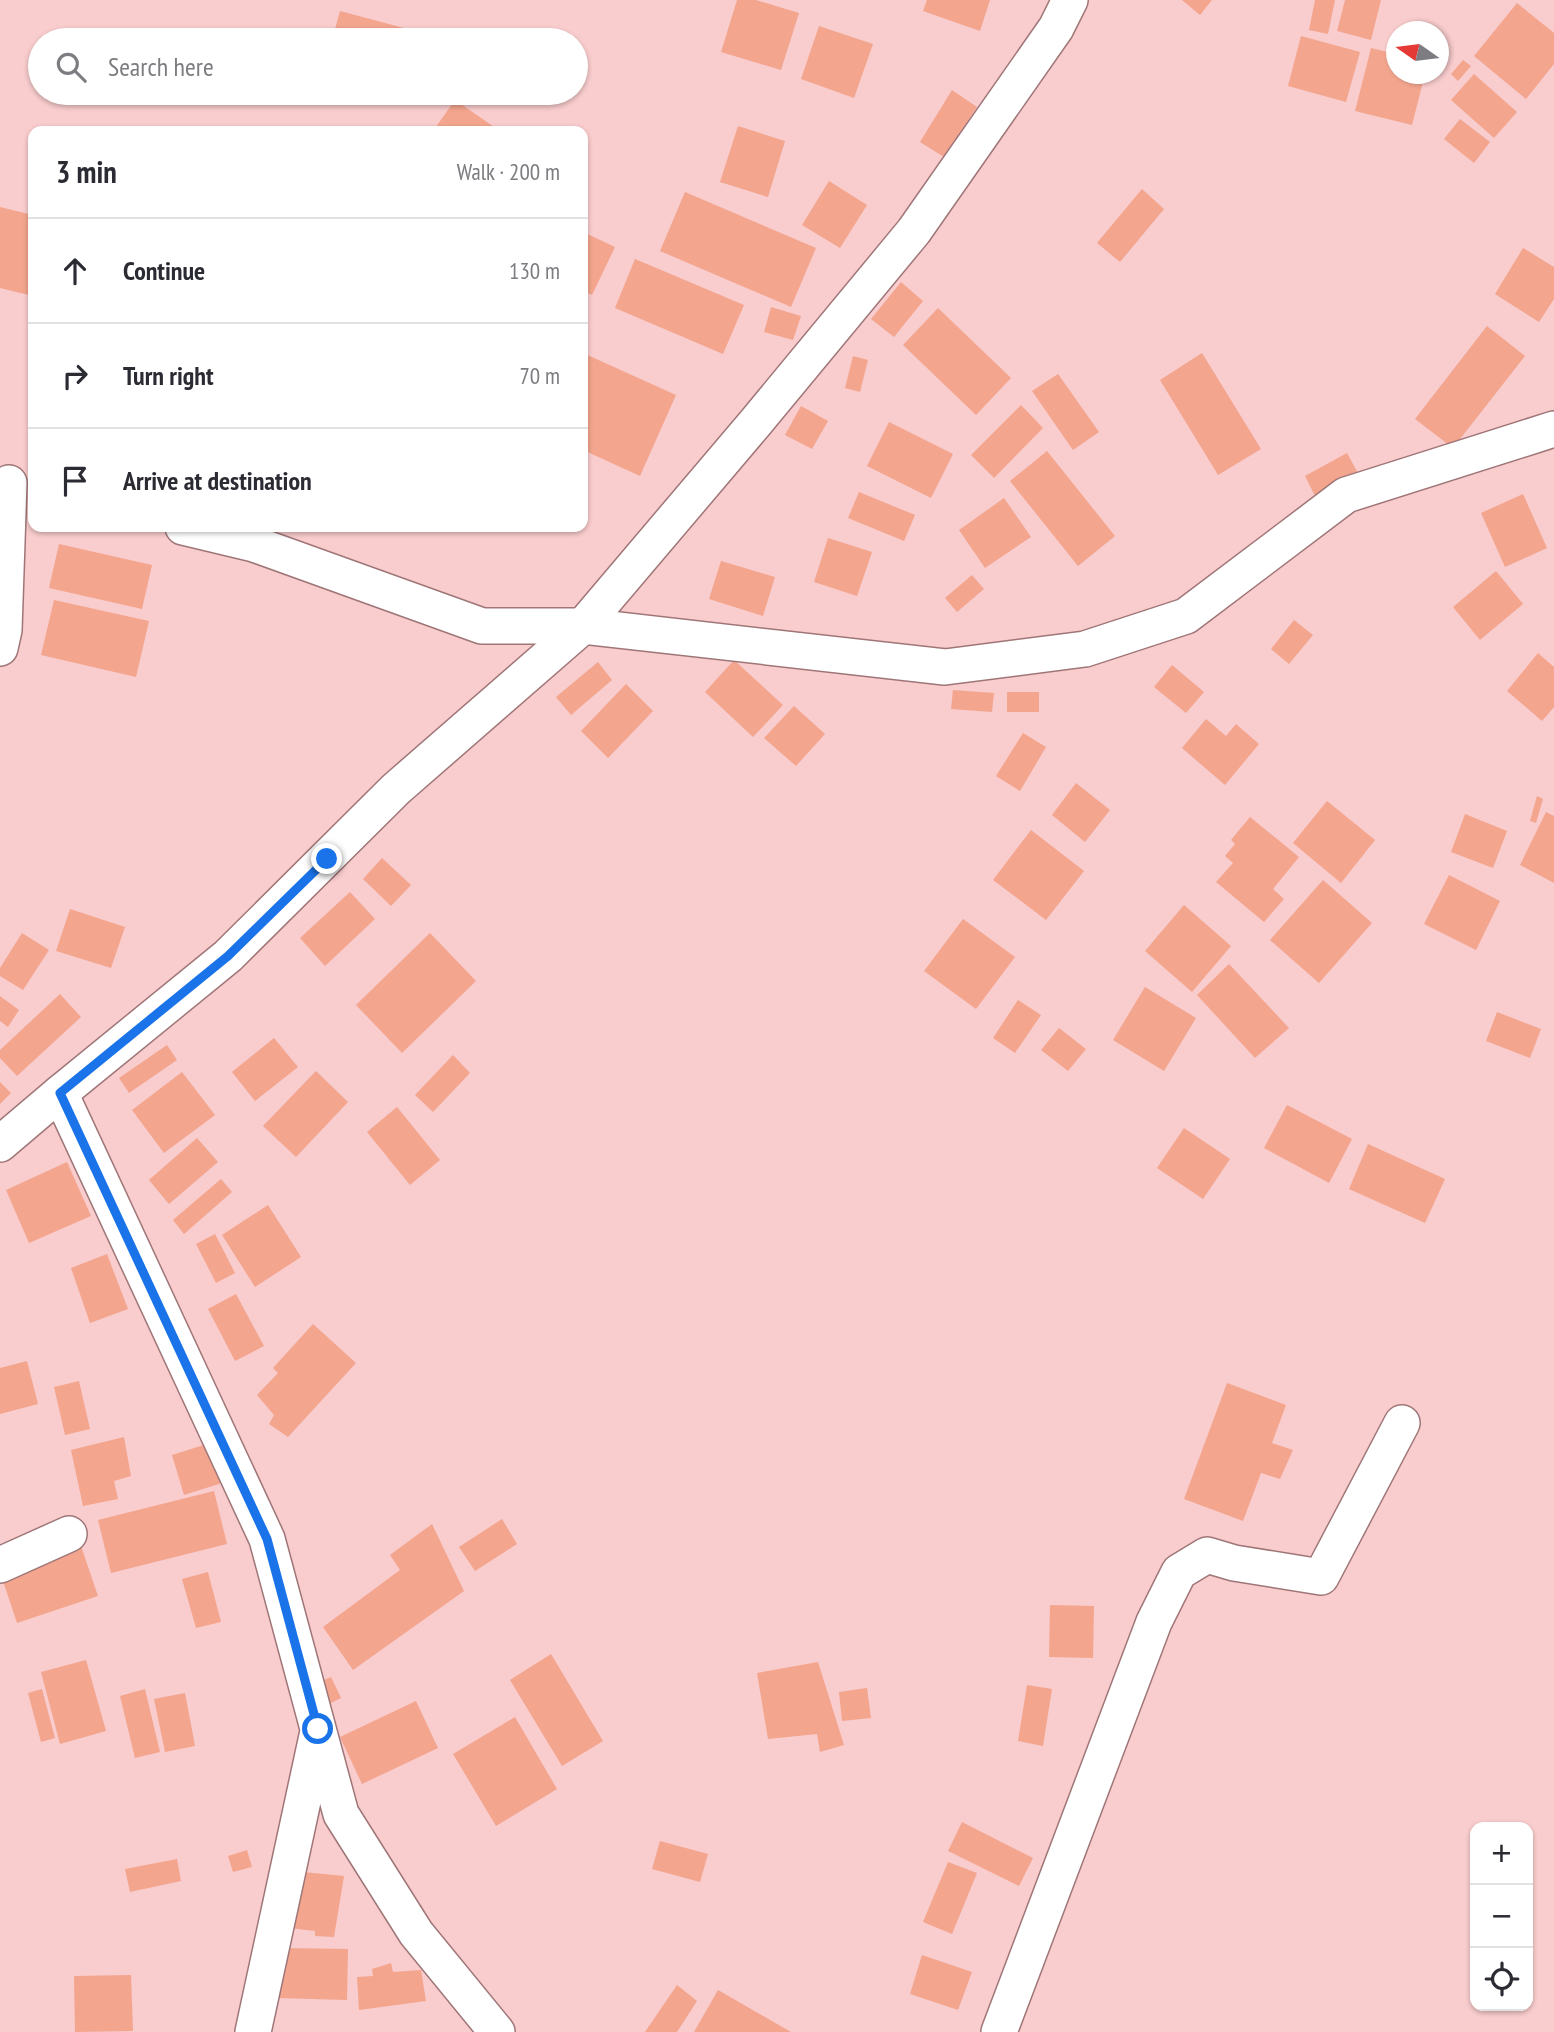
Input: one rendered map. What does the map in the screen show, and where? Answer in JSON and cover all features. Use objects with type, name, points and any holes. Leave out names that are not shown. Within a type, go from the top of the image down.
[{"type":"street","points":[[0,1144],[228,956],[396,789],[583,626],[914,231],[1056,28],[1070,0]]},
{"type":"street","points":[[204,532],[254,544],[482,626],[583,626],[945,667],[1085,649],[1186,616],[1346,495],[1554,429]]},
{"type":"street","points":[[0,648],[4,630],[14,484]]},
{"type":"street","points":[[60,1093],[267,1539],[341,1814],[416,1933],[497,2032]]},
{"type":"street","points":[[999,2032],[1154,1622],[1179,1572],[1207,1555],[1234,1563],[1321,1577],[1402,1423]]},
{"type":"street","points":[[0,1565],[69,1534]]},
{"type":"street","points":[[253,2032],[318,1729]]},
{"type":"building","points":[[737,0],[756,0],[799,13],[781,70],[721,52]]},
{"type":"building","points":[[927,0],[990,0],[980,31],[923,11]]},
{"type":"building","points":[[1182,0],[1212,0],[1200,15]]},
{"type":"building","points":[[1315,0],[1335,0],[1328,34],[1309,30]]},
{"type":"building","points":[[1345,0],[1381,0],[1371,40],[1337,31]]},
{"type":"building","points":[[1517,3],[1554,33],[1554,64],[1526,99],[1474,56]]},
{"type":"building","points":[[340,11],[404,28],[335,28]]},
{"type":"building","points":[[819,26],[873,44],[854,98],[801,79]]},
{"type":"building","points":[[1301,36],[1360,52],[1346,102],[1288,86]]},
{"type":"building","points":[[1371,48],[1386,52],[1386,84],[1422,84],[1412,125],[1355,111]]},
{"type":"building","points":[[1463,60],[1471,66],[1458,81],[1451,74]]},
{"type":"building","points":[[1474,74],[1517,112],[1494,138],[1451,100]]},
{"type":"building","points":[[952,90],[977,107],[944,157],[920,142]]},
{"type":"building","points":[[451,105],[462,105],[493,126],[437,126]]},
{"type":"building","points":[[1460,119],[1490,142],[1474,163],[1444,139]]},
{"type":"building","points":[[738,126],[785,141],[768,197],[720,182]]},
{"type":"building","points":[[829,181],[867,205],[840,248],[802,225]]},
{"type":"building","points":[[1142,189],[1164,209],[1120,262],[1097,243]]},
{"type":"building","points":[[685,192],[816,248],[791,307],[660,251]]},
{"type":"building","points":[[0,207],[28,214],[28,295],[0,288]]},
{"type":"building","points":[[588,234],[615,247],[592,295],[588,293]]},
{"type":"building","points":[[1523,248],[1554,267],[1554,299],[1539,322],[1495,294]]},
{"type":"building","points":[[635,259],[744,305],[723,354],[615,308]]},
{"type":"building","points":[[901,282],[923,301],[894,337],[871,319]]},
{"type":"building","points":[[771,307],[801,316],[793,340],[764,332]]},
{"type":"building","points":[[938,308],[1011,378],[976,415],[903,345]]},
{"type":"building","points":[[1487,326],[1525,356],[1453,448],[1415,419]]},
{"type":"building","points":[[1202,353],[1261,449],[1218,475],[1160,380]]},
{"type":"building","points":[[588,355],[676,395],[640,476],[588,452]]},
{"type":"building","points":[[853,356],[868,360],[860,392],[845,388]]},
{"type":"building","points":[[1058,374],[1099,432],[1073,450],[1032,391]]},
{"type":"building","points":[[1021,405],[1043,428],[994,478],[971,455]]},
{"type":"building","points":[[801,406],[828,421],[812,449],[785,435]]},
{"type":"building","points":[[889,422],[953,454],[931,498],[867,466]]},
{"type":"building","points":[[1047,451],[1115,536],[1078,566],[1010,481]]},
{"type":"building","points":[[1347,453],[1359,475],[1316,498],[1305,476]]},
{"type":"building","points":[[859,492],[915,515],[904,541],[848,518]]},
{"type":"building","points":[[1523,494],[1547,548],[1505,567],[1481,513]]},
{"type":"building","points":[[1004,498],[1031,537],[985,568],[959,530]]},
{"type":"building","points":[[828,538],[872,552],[857,596],[814,582]]},
{"type":"building","points":[[59,544],[152,565],[142,609],[49,588]]},
{"type":"building","points":[[721,561],[775,577],[763,616],[709,599]]},
{"type":"building","points":[[1496,571],[1523,604],[1480,640],[1453,607]]},
{"type":"building","points":[[972,575],[984,589],[957,612],[945,598]]},
{"type":"building","points":[[54,600],[149,621],[136,677],[41,655]]},
{"type":"building","points":[[1294,620],[1313,635],[1289,664],[1271,649]]},
{"type":"building","points":[[1538,653],[1554,667],[1554,707],[1542,721],[1507,691]]},
{"type":"building","points":[[734,660],[783,705],[753,737],[705,692]]},
{"type":"building","points":[[598,662],[612,680],[571,715],[556,697]]},
{"type":"building","points":[[1172,665],[1204,692],[1186,713],[1154,687]]},
{"type":"building","points":[[626,684],[653,711],[608,758],[581,731]]},
{"type":"building","points":[[953,690],[994,693],[992,712],[951,709]]},
{"type":"building","points":[[1007,692],[1039,692],[1039,712],[1007,712]]},
{"type":"building","points":[[794,706],[825,734],[796,766],[764,738]]},
{"type":"building","points":[[1206,719],[1226,736],[1236,724],[1259,744],[1225,785],[1182,748]]},
{"type":"building","points":[[1023,733],[1046,747],[1020,791],[996,776]]},
{"type":"building","points":[[1076,783],[1110,810],[1085,842],[1052,815]]},
{"type":"building","points":[[1537,796],[1543,799],[1536,823],[1530,821]]},
{"type":"building","points":[[1327,801],[1375,840],[1341,883],[1293,843]]},
{"type":"building","points":[[1546,812],[1554,816],[1554,883],[1520,865]]},
{"type":"building","points":[[1465,814],[1507,831],[1493,868],[1451,852]]},
{"type":"building","points":[[1250,817],[1299,857],[1273,889],[1284,899],[1264,922],[1216,882],[1233,863],[1225,856],[1235,844],[1231,840]]},
{"type":"building","points":[[1031,830],[1084,871],[1046,920],[993,880]]},
{"type":"building","points":[[382,858],[411,885],[391,906],[363,879]]},
{"type":"building","points":[[1449,875],[1500,901],[1476,950],[1424,924]]},
{"type":"building","points":[[1323,880],[1372,923],[1319,983],[1270,940]]},
{"type":"building","points":[[350,892],[375,919],[325,966],[300,938]]},
{"type":"building","points":[[1184,905],[1231,946],[1192,992],[1145,951]]},
{"type":"building","points":[[70,909],[125,927],[111,968],[56,951]]},
{"type":"building","points":[[963,919],[1015,957],[976,1009],[924,971]]},
{"type":"building","points":[[22,933],[49,950],[23,990],[0,976],[0,968]]},
{"type":"building","points":[[430,933],[476,981],[402,1053],[356,1005]]},
{"type":"building","points":[[1229,964],[1289,1028],[1255,1058],[1197,995]]},
{"type":"building","points":[[1145,987],[1196,1018],[1164,1071],[1113,1040]]},
{"type":"building","points":[[60,994],[81,1017],[17,1076],[0,1058],[0,1050]]},
{"type":"building","points":[[0,996],[19,1010],[8,1027],[0,1021]]},
{"type":"building","points":[[1018,1000],[1041,1015],[1015,1053],[993,1038]]},
{"type":"building","points":[[1497,1012],[1541,1029],[1530,1058],[1486,1041]]},
{"type":"building","points":[[1059,1028],[1086,1049],[1068,1071],[1041,1050]]},
{"type":"building","points":[[274,1038],[298,1067],[255,1101],[232,1072]]},
{"type":"building","points":[[167,1045],[177,1060],[129,1093],[119,1078]]},
{"type":"building","points":[[453,1055],[470,1073],[433,1112],[415,1095]]},
{"type":"building","points":[[316,1071],[348,1102],[296,1157],[263,1126]]},
{"type":"building","points":[[182,1072],[215,1115],[164,1153],[132,1110]]},
{"type":"building","points":[[0,1082],[11,1093],[0,1104]]},
{"type":"building","points":[[1287,1105],[1352,1139],[1329,1183],[1264,1148]]},
{"type":"building","points":[[397,1107],[440,1160],[410,1185],[367,1132]]},
{"type":"building","points":[[1184,1128],[1230,1159],[1203,1199],[1157,1168]]},
{"type":"building","points":[[197,1138],[218,1162],[169,1204],[149,1180]]},
{"type":"building","points":[[1368,1144],[1445,1179],[1425,1223],[1349,1189]]},
{"type":"building","points":[[67,1162],[91,1216],[29,1243],[6,1190]]},
{"type":"building","points":[[221,1179],[232,1192],[184,1234],[173,1220]]},
{"type":"building","points":[[268,1205],[301,1257],[255,1287],[222,1235]]},
{"type":"building","points":[[215,1234],[235,1273],[216,1283],[196,1244]]},
{"type":"building","points":[[107,1254],[128,1309],[90,1323],[71,1268]]},
{"type":"building","points":[[236,1294],[264,1346],[235,1361],[208,1309]]},
{"type":"building","points":[[313,1324],[356,1363],[288,1437],[269,1424],[274,1415],[257,1395],[278,1373],[273,1368]]},
{"type":"building","points":[[27,1361],[38,1404],[0,1414],[0,1368]]},
{"type":"building","points":[[79,1381],[90,1429],[65,1435],[54,1387]]},
{"type":"building","points":[[1227,1383],[1286,1405],[1272,1443],[1293,1450],[1280,1479],[1261,1473],[1243,1521],[1184,1499]]},
{"type":"building","points":[[124,1437],[131,1476],[114,1481],[118,1499],[83,1506],[71,1450]]},
{"type":"building","points":[[210,1443],[222,1483],[184,1495],[172,1455]]},
{"type":"building","points":[[214,1491],[227,1544],[111,1573],[98,1520]]},
{"type":"building","points":[[502,1519],[517,1544],[475,1571],[459,1547]]},
{"type":"building","points":[[432,1524],[464,1591],[353,1670],[323,1627],[400,1570],[390,1555]]},
{"type":"building","points":[[81,1546],[98,1596],[17,1623],[0,1572]]},
{"type":"building","points":[[208,1572],[221,1622],[196,1628],[182,1579]]},
{"type":"building","points":[[1050,1605],[1094,1606],[1093,1658],[1049,1657]]},
{"type":"building","points":[[551,1654],[603,1741],[562,1766],[510,1680]]},
{"type":"building","points":[[86,1660],[106,1731],[60,1744],[41,1672]]},
{"type":"building","points":[[818,1662],[844,1745],[820,1752],[817,1734],[768,1739],[757,1673]]},
{"type":"building","points":[[331,1677],[341,1698],[321,1708],[311,1686]]},
{"type":"building","points":[[1027,1685],[1052,1689],[1043,1746],[1018,1741]]},
{"type":"building","points":[[867,1688],[871,1718],[842,1721],[839,1692]]},
{"type":"building","points":[[42,1689],[55,1738],[41,1742],[28,1693]]},
{"type":"building","points":[[145,1689],[160,1752],[135,1758],[120,1696]]},
{"type":"building","points":[[185,1693],[195,1746],[165,1752],[154,1699]]},
{"type":"building","points":[[416,1701],[438,1748],[362,1784],[340,1737]]},
{"type":"building","points":[[515,1717],[557,1789],[496,1826],[453,1754]]},
{"type":"building","points":[[962,1822],[1033,1858],[1019,1886],[948,1851]]},
{"type":"building","points":[[660,1841],[708,1854],[700,1882],[652,1869]]},
{"type":"building","points":[[247,1850],[252,1867],[233,1872],[228,1856]]},
{"type":"building","points":[[177,1859],[181,1881],[130,1892],[125,1869]]},
{"type":"building","points":[[948,1862],[977,1873],[952,1934],[923,1922]]},
{"type":"building","points":[[293,1871],[344,1876],[334,1937],[315,1936],[315,1931],[280,1927]]},
{"type":"building","points":[[278,1948],[348,1949],[347,2000],[277,1998]]},
{"type":"building","points":[[922,1955],[972,1972],[958,2010],[910,1994]]},
{"type":"building","points":[[391,1963],[393,1972],[421,1970],[426,2001],[359,2010],[357,1977],[373,1976],[372,1969]]},
{"type":"building","points":[[131,1975],[133,2031],[75,2032],[74,1976]]},
{"type":"building","points":[[677,1985],[697,2001],[677,2032],[645,2032]]},
{"type":"building","points":[[718,1990],[791,2032],[694,2032]]},
{"type":"route","points":[[318,1729],[267,1539],[60,1093],[228,956],[327,859]]}]
